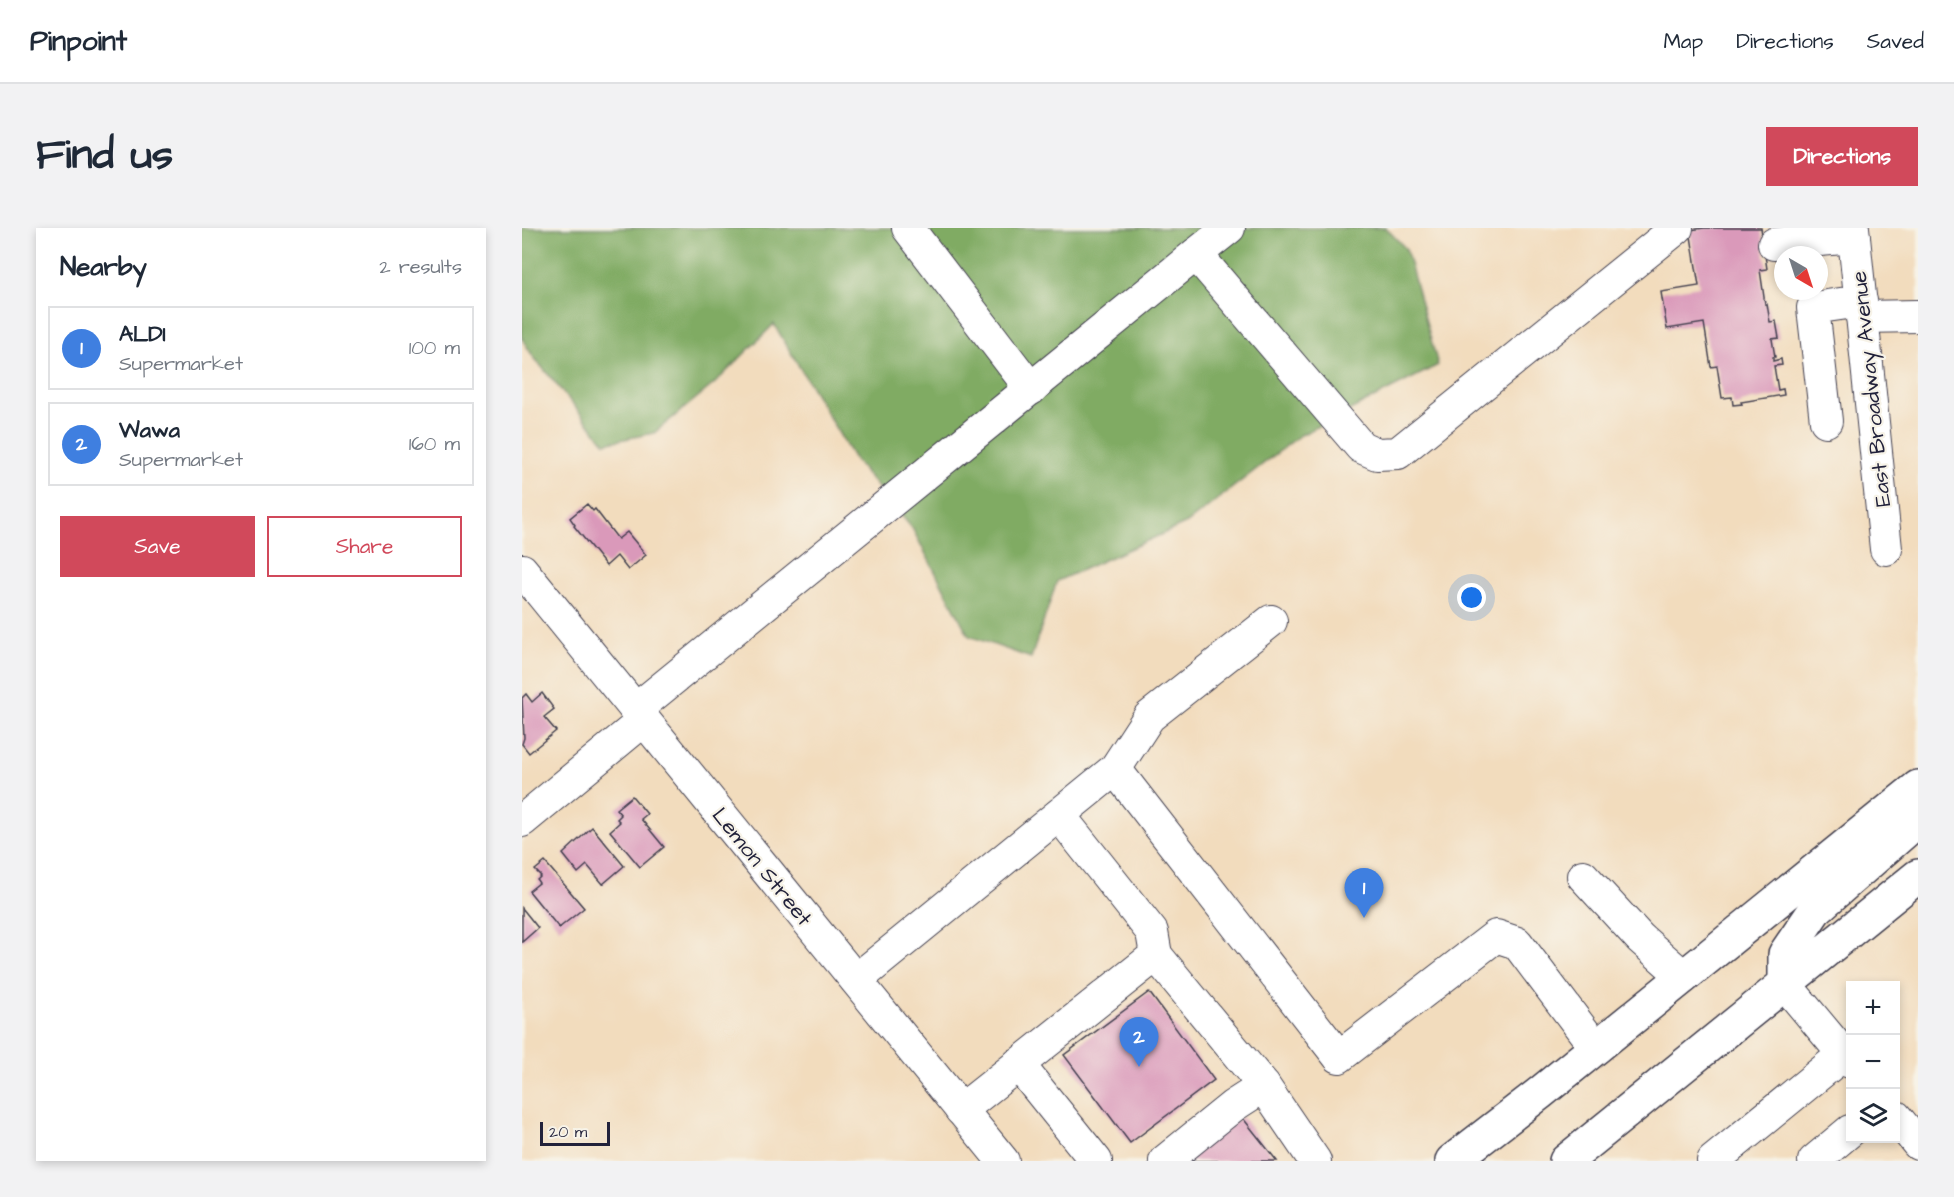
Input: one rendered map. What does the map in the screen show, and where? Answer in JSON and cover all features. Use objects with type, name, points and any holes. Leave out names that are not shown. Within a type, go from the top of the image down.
[{"type":"main road","points":[[1452,1161],[1596,1048],[1918,787]]},
{"type":"main road","points":[[1785,984],[1785,954],[1815,910],[1918,820]]},
{"type":"main road","points":[[1566,1161],[1918,876]]},
{"type":"street","points":[[909,228],[1031,389]]},
{"type":"street","points":[[522,821],[639,716],[1031,389],[1229,228]]},
{"type":"street","points":[[1197,255],[1360,447],[1377,454],[1398,453],[1677,228]]},
{"type":"street","points":[[1774,244],[1854,232]]},
{"type":"street","name":"East Broadway Avenue","points":[[1854,232],[1886,549]]},
{"type":"street","points":[[1826,421],[1814,308],[1862,309],[1918,316]]},
{"type":"street","name":"Lemon Street","points":[[522,570],[1003,1161]]},
{"type":"street","points":[[856,980],[1115,769],[1149,717],[1271,621]]},
{"type":"street","points":[[1115,769],[1339,1057],[1496,936],[1517,943],[1596,1048]]},
{"type":"street","points":[[1059,815],[1152,932],[1156,955],[1264,1086],[1315,1161]]},
{"type":"street","points":[[1583,876],[1640,938],[1684,977]]},
{"type":"street","points":[[961,1110],[1156,955]]},
{"type":"street","points":[[1785,984],[1846,1057]]},
{"type":"street","points":[[1713,1161],[1846,1059]]},
{"type":"street","points":[[1018,1064],[1096,1161]]},
{"type":"street","points":[[1165,1161],[1233,1106],[1264,1086]]},
{"type":"street","points":[[1900,1122],[1918,1144]]},
{"type":"street","points":[[1814,1161],[1846,1135]]},
{"type":"green space","points":[[522,228],[1386,228],[1406,249],[1438,365],[1299,436],[1187,523],[1057,581],[1031,658],[969,636],[912,528],[854,459],[774,324],[715,383],[654,433],[605,443],[532,355],[522,338]]},
{"type":"building","points":[[1761,228],[1767,269],[1760,270],[1770,322],[1776,321],[1779,338],[1772,339],[1775,357],[1773,361],[1781,359],[1782,365],[1774,366],[1778,390],[1783,389],[1784,395],[1733,405],[1732,397],[1722,398],[1717,366],[1711,367],[1704,323],[1667,329],[1661,292],[1699,286],[1690,230]]},
{"type":"building","points":[[587,504],[593,511],[595,509],[618,539],[627,532],[646,555],[628,570],[617,556],[606,566],[570,518]]},
{"type":"building","points":[[542,693],[554,709],[544,717],[556,731],[529,753],[522,744],[524,738],[522,698],[526,694],[532,702]]},
{"type":"building","points":[[632,796],[647,814],[641,819],[664,847],[640,867],[610,831],[620,822],[617,819],[621,815],[616,809]]},
{"type":"building","points":[[592,827],[624,866],[603,884],[587,865],[578,873],[563,854]]},
{"type":"building","points":[[545,862],[584,908],[559,928],[529,891],[539,883],[537,880],[541,876],[535,870]]},
{"type":"building","points":[[522,908],[538,928],[522,942]]},
{"type":"building","points":[[1149,992],[1214,1080],[1130,1143],[1064,1055]]},
{"type":"building","points":[[1242,1117],[1277,1161],[1185,1161]]},
{"type":"place","name":"ALDI","points":[[1364,918]]},
{"type":"place","name":"Wawa","points":[[1139,1067]]}]
